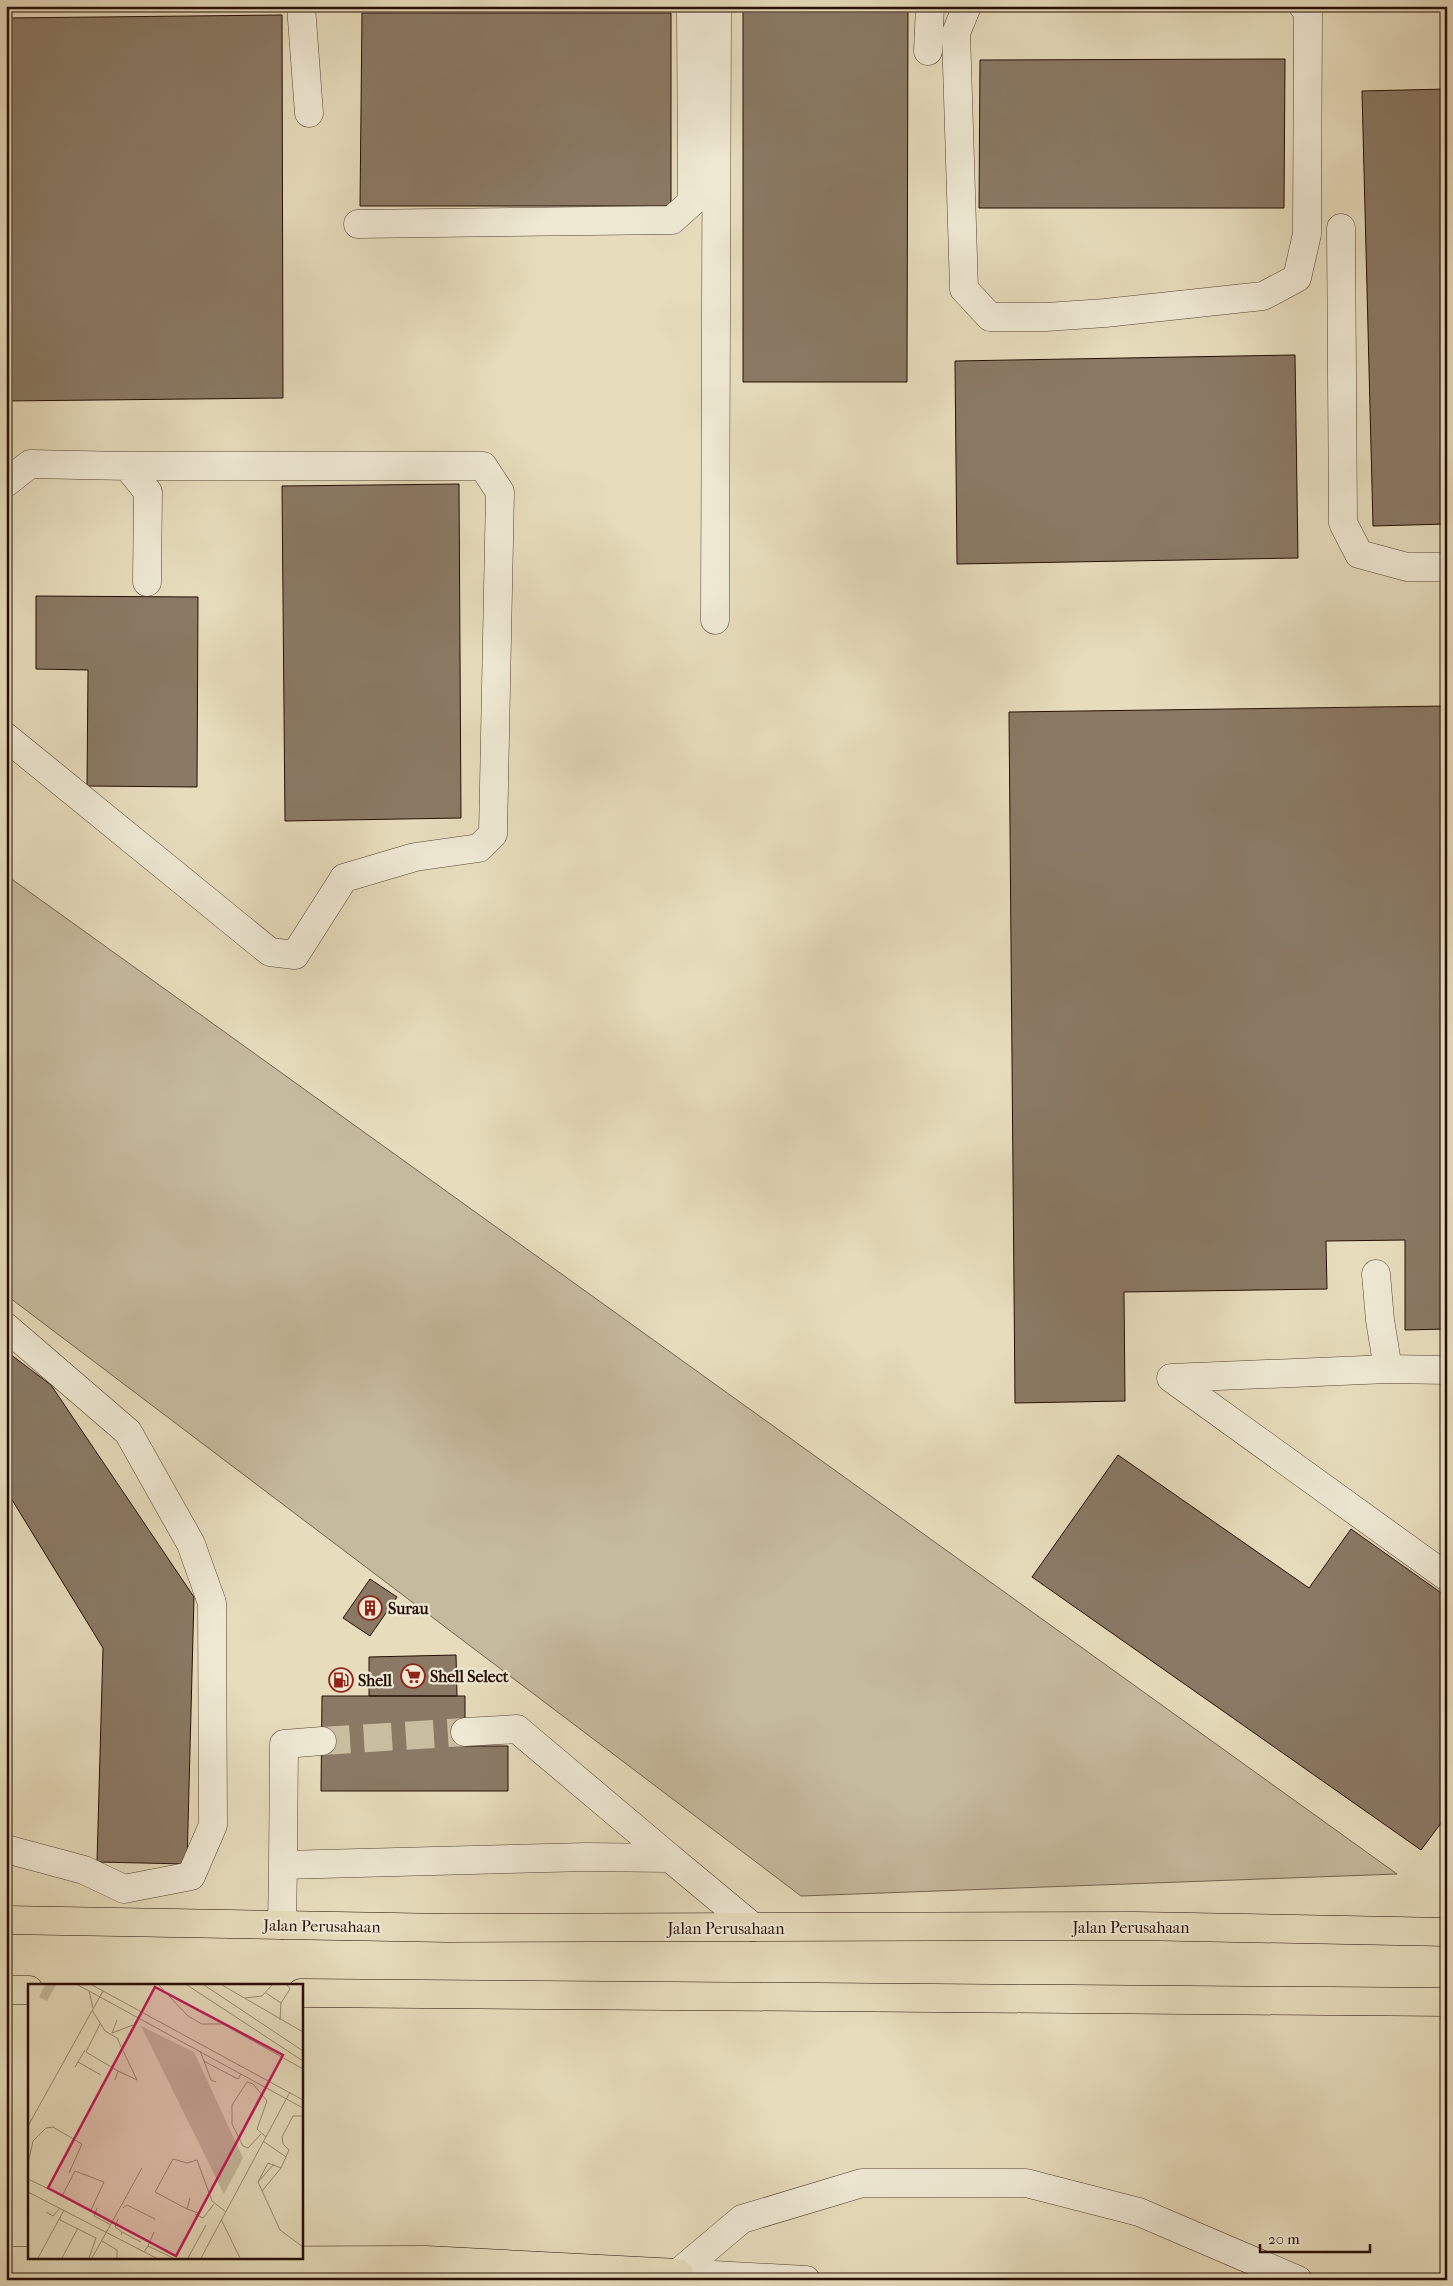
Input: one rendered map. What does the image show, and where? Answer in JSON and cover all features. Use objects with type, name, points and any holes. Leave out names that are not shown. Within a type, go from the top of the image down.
[{"type":"main road","name":"Jalan Perusahaan","points":[[6,1920],[448,1928],[1136,1926],[1447,1932]]},
{"type":"main road","points":[[6,1990],[28,1990]]},
{"type":"main road","points":[[302,1993],[1447,2002]]},
{"type":"main road","points":[[6,2261],[426,2260],[678,2273]]},
{"type":"lane","points":[[302,6],[309,113]]},
{"type":"lane","points":[[358,224],[672,220],[692,202],[691,6]]},
{"type":"lane","points":[[714,620],[717,6]]},
{"type":"lane","points":[[928,51],[930,6]]},
{"type":"lane","points":[[968,6],[956,33],[964,289],[990,318],[1105,313],[1263,296],[1297,278],[1307,234],[1308,12],[1303,6]]},
{"type":"lane","points":[[1341,228],[1343,523],[1360,554],[1408,567],[1447,567]]},
{"type":"lane","points":[[6,483],[18,465],[483,466],[500,492],[492,834],[479,848],[415,857],[344,878],[295,955],[270,952],[6,737]]},
{"type":"lane","points":[[127,466],[148,492],[147,582]]},
{"type":"lane","points":[[1376,1274],[1380,1320],[1388,1369]]},
{"type":"lane","points":[[6,1327],[128,1432],[190,1544],[212,1603],[213,1825],[191,1876],[124,1889],[84,1870],[6,1849]]},
{"type":"lane","points":[[1447,1370],[1388,1369],[1171,1378],[1447,1576]]},
{"type":"lane","points":[[465,1732],[517,1729],[753,1928]]},
{"type":"lane","points":[[282,1926],[284,1744],[322,1741]]},
{"type":"lane","points":[[284,1865],[587,1857],[670,1858]]},
{"type":"lane","points":[[678,2273],[742,2219],[862,2184],[1026,2182],[1139,2212],[1298,2280]]},
{"type":"lane","points":[[678,2273],[806,2280]]},
{"type":"shaded area","points":[[6,875],[1397,1874],[801,1896],[6,1295]]},
{"type":"building","points":[[743,6],[908,6],[907,382],[743,382]]},
{"type":"building","points":[[362,13],[671,13],[671,206],[360,206]]},
{"type":"building","points":[[282,15],[283,398],[6,401],[6,18]]},
{"type":"building","points":[[1285,59],[1284,208],[979,208],[980,60]]},
{"type":"building","points":[[1447,89],[1447,524],[1373,526],[1362,91]]},
{"type":"building","points":[[1295,355],[1298,558],[957,564],[955,361]]},
{"type":"building","points":[[459,484],[461,818],[285,821],[282,486]]},
{"type":"building","points":[[36,596],[198,597],[197,787],[87,786],[88,670],[36,669]]},
{"type":"building","points":[[1447,706],[1447,1329],[1405,1330],[1405,1240],[1326,1241],[1327,1289],[1124,1292],[1125,1401],[1015,1403],[1009,712]]},
{"type":"building","points":[[6,1351],[51,1385],[194,1597],[187,1864],[97,1862],[103,1648],[6,1490]]},
{"type":"building","points":[[1118,1455],[1309,1588],[1351,1529],[1447,1597],[1447,1815],[1421,1850],[1032,1577]]},
{"type":"building","name":"Surau","points":[[370,1579],[397,1597],[370,1636],[343,1618]]},
{"type":"building","name":"Shell Select","points":[[456,1655],[457,1696],[369,1696],[369,1657]]},
{"type":"building","points":[[322,1696],[465,1696],[465,1746],[508,1746],[508,1791],[321,1791]]},
{"type":"tunnel","points":[[322,1741],[465,1732]]},
{"type":"place","name":"Surau","points":[[370,1608]]},
{"type":"place","name":"Shell Select","points":[[413,1676]]},
{"type":"place","name":"Shell","points":[[341,1680]]}]
